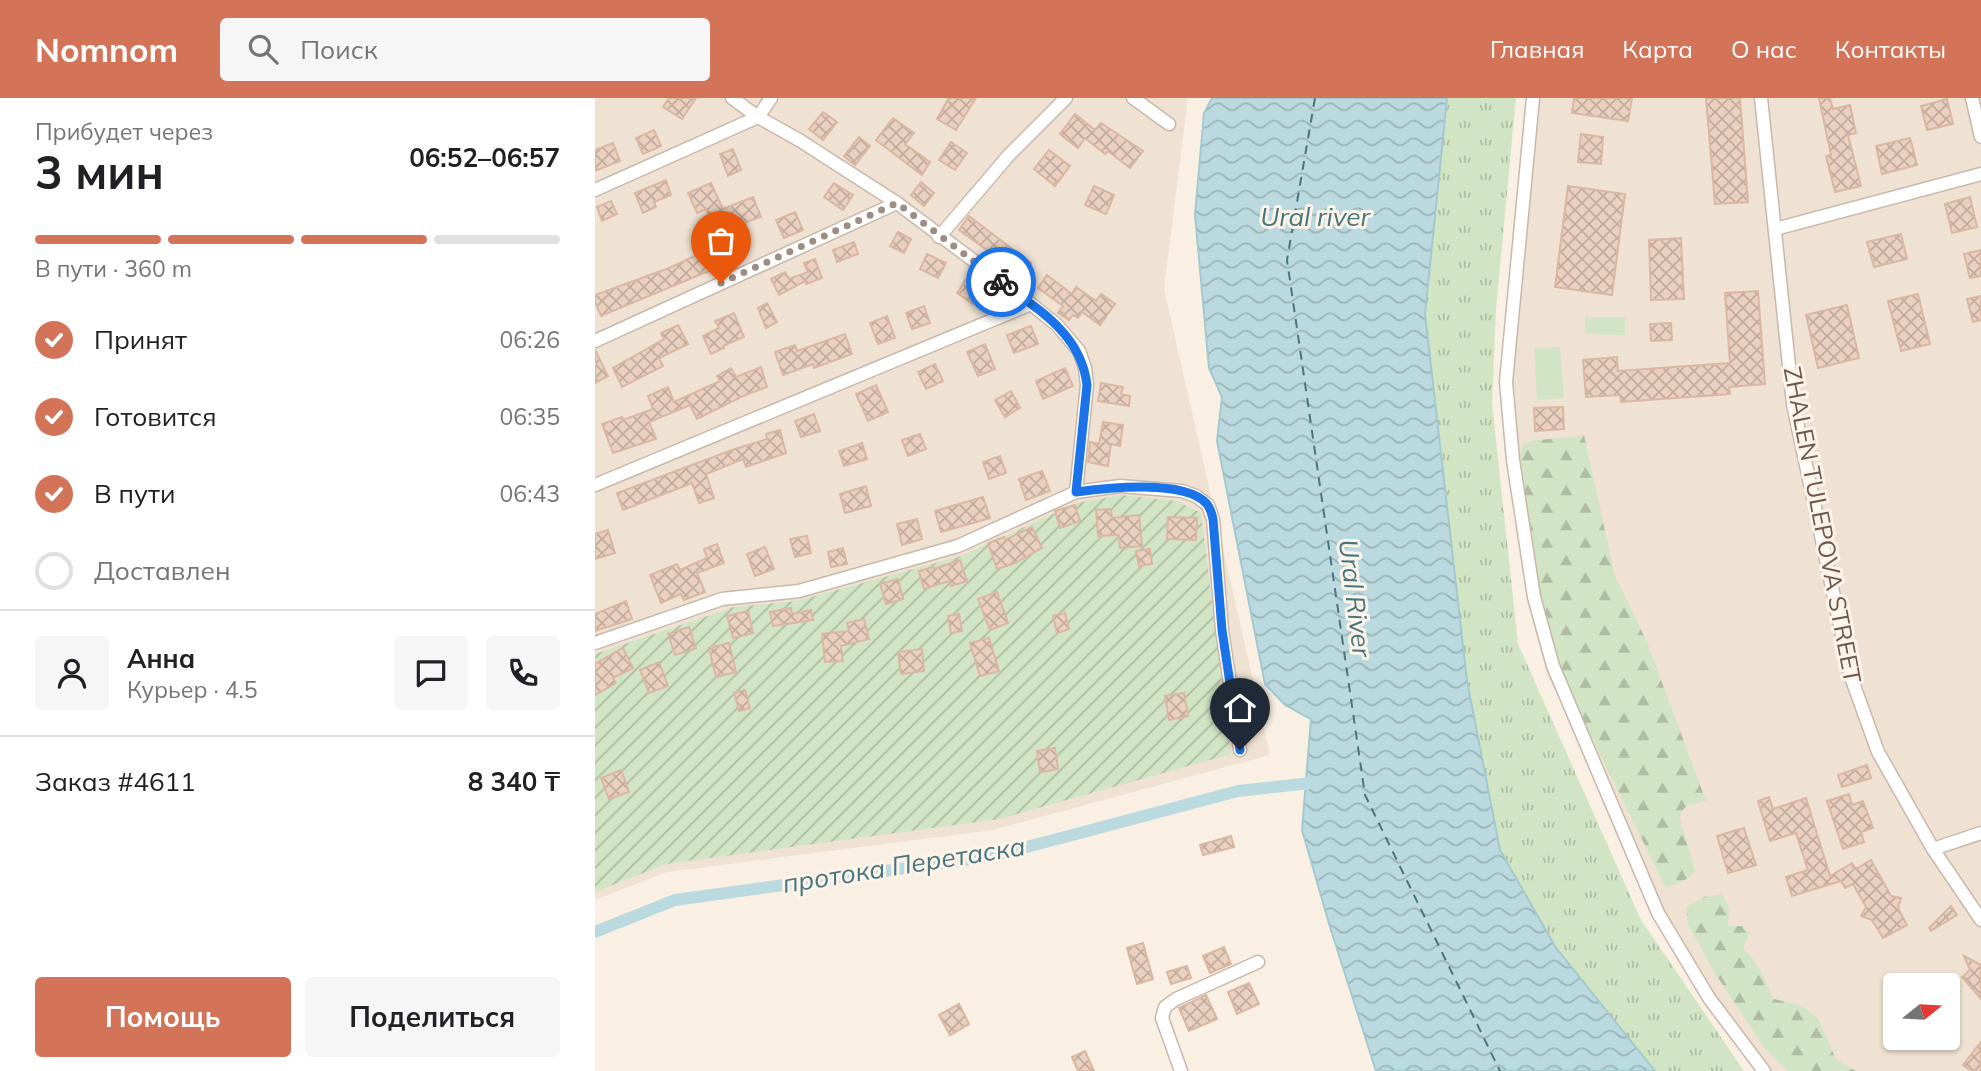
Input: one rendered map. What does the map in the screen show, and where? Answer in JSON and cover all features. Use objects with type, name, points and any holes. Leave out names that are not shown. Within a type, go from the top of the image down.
[{"type":"street","points":[[732,98],[897,203],[1031,304],[1069,338],[1079,351],[1087,385],[1076,492]]},
{"type":"street","points":[[595,190],[758,117],[771,98]]},
{"type":"street","points":[[939,237],[1009,155],[1066,98]]},
{"type":"street","points":[[1133,98],[1169,124]]},
{"type":"street","points":[[1533,98],[1506,382],[1513,460],[1534,597],[1553,666],[1658,913],[1709,998],[1764,1071]]},
{"type":"street","name":"ZHALEN TULEPOVA STREET","points":[[1761,98],[1793,404],[1851,677],[1878,752],[1933,849],[1981,920]]},
{"type":"street","points":[[1972,98],[1981,137]]},
{"type":"street","points":[[1775,229],[1981,174]]},
{"type":"street","points":[[595,341],[897,203]]},
{"type":"street","points":[[595,485],[1031,304]]},
{"type":"street","points":[[595,643],[722,599],[799,591],[958,546],[1076,492],[1120,486],[1182,491],[1196,496],[1208,505],[1213,519],[1222,630],[1240,750]]},
{"type":"street","points":[[1933,849],[1981,833]]},
{"type":"street","points":[[1181,1071],[1162,1018],[1165,1007],[1176,999],[1258,962]]},
{"type":"shaded area","points":[[595,98],[1188,98],[1164,289],[1270,755],[993,830],[667,872],[595,900]]},
{"type":"shaded area","points":[[1537,98],[1981,98],[1981,1071],[1770,1071],[1726,1013],[1680,942],[1547,674],[1528,604],[1511,381]]},
{"type":"green space","points":[[1447,98],[1516,98],[1496,309],[1492,403],[1518,644],[1641,920],[1744,1071],[1655,1071],[1556,948],[1500,850],[1467,681],[1425,314]]},
{"type":"green space","points":[[1585,317],[1625,317],[1625,335],[1585,334]]},
{"type":"green space","points":[[1560,347],[1564,398],[1537,400],[1534,348]]},
{"type":"green space","points":[[1584,435],[1615,576],[1647,642],[1706,801],[1685,808],[1680,819],[1695,871],[1689,878],[1666,888],[1553,659],[1534,571],[1520,454],[1522,445],[1531,441]]},
{"type":"green space","points":[[1121,495],[1177,501],[1201,513],[1231,754],[999,819],[666,864],[595,892],[595,654],[734,607],[797,601],[961,556],[1077,503]]},
{"type":"green space","points":[[1721,894],[1729,907],[1728,926],[1743,926],[1749,933],[1743,949],[1757,966],[1774,999],[1802,1006],[1819,1020],[1836,1060],[1856,1071],[1788,1071],[1765,1049],[1713,970],[1688,924],[1686,907],[1704,897]]},
{"type":"water","name":"Ural river","points":[[1212,98],[1447,98],[1425,314],[1467,681],[1500,850],[1556,948],[1655,1071],[1376,1071],[1302,830],[1311,719],[1285,705],[1265,684],[1217,441],[1222,397],[1209,368],[1195,215],[1204,113]]},
{"type":"building","points":[[669,98],[696,98],[682,119],[663,107]]},
{"type":"building","points":[[949,98],[976,98],[956,130],[937,119]]},
{"type":"building","points":[[1574,98],[1632,98],[1628,121],[1572,113]]},
{"type":"building","points":[[1706,98],[1740,98],[1748,202],[1715,204]]},
{"type":"building","points":[[1819,98],[1830,98],[1833,109],[1850,105],[1856,133],[1848,135],[1861,186],[1835,192],[1826,156],[1831,155]]},
{"type":"building","points":[[1947,99],[1953,124],[1927,130],[1921,106]]},
{"type":"building","points":[[823,112],[837,122],[823,140],[809,129]]},
{"type":"building","points":[[1075,114],[1095,130],[1101,123],[1143,151],[1130,168],[1108,151],[1105,154],[1085,138],[1078,148],[1060,134]]},
{"type":"building","points":[[893,118],[914,133],[905,144],[930,162],[922,175],[876,140]]},
{"type":"building","points":[[654,130],[661,146],[643,154],[636,138]]},
{"type":"building","points":[[1581,134],[1603,137],[1601,164],[1578,162]]},
{"type":"building","points":[[859,137],[870,146],[855,165],[844,156]]},
{"type":"building","points":[[1910,138],[1917,165],[1882,174],[1876,146]]},
{"type":"building","points":[[951,142],[967,153],[955,170],[939,160]]},
{"type":"building","points":[[613,143],[620,161],[595,171],[595,150]]},
{"type":"building","points":[[733,149],[741,170],[728,176],[720,154]]},
{"type":"building","points":[[1049,150],[1070,166],[1055,186],[1034,169]]},
{"type":"building","points":[[666,180],[671,195],[654,202],[656,207],[643,213],[635,193]]},
{"type":"building","points":[[921,182],[934,193],[924,206],[911,195]]},
{"type":"building","points":[[711,183],[723,209],[753,197],[761,217],[744,223],[747,230],[720,245],[706,209],[697,213],[688,193]]},
{"type":"building","points":[[834,183],[853,195],[843,210],[824,197]]},
{"type":"building","points":[[1094,186],[1114,195],[1106,214],[1085,205]]},
{"type":"building","points":[[1568,186],[1625,194],[1612,295],[1555,287]]},
{"type":"building","points":[[1970,197],[1977,227],[1952,233],[1945,204]]},
{"type":"building","points":[[611,201],[617,214],[602,221],[597,207]]},
{"type":"building","points":[[795,212],[803,230],[784,238],[776,220]]},
{"type":"building","points":[[969,216],[1031,263],[1022,275],[959,230]]},
{"type":"building","points":[[898,232],[911,239],[904,253],[890,246]]},
{"type":"building","points":[[1901,234],[1907,259],[1874,267],[1867,242]]},
{"type":"building","points":[[1681,238],[1684,299],[1651,300],[1649,240]]},
{"type":"building","points":[[854,242],[858,254],[837,262],[833,250]]},
{"type":"building","points":[[711,244],[721,266],[601,316],[595,295],[669,268],[695,256],[694,252]]},
{"type":"building","points":[[1981,250],[1981,276],[1970,278],[1964,254]]},
{"type":"building","points":[[927,254],[946,263],[938,278],[920,269]]},
{"type":"building","points":[[815,259],[822,278],[806,284],[805,281],[779,295],[771,279],[785,272],[789,279],[808,272],[804,263]]},
{"type":"building","points":[[969,275],[985,286],[973,304],[957,293]]},
{"type":"building","points":[[1047,275],[1072,294],[1076,287],[1096,301],[1101,294],[1115,304],[1100,325],[1082,312],[1078,318],[1073,315],[1069,320],[1058,313],[1063,306],[1038,288]]},
{"type":"building","points":[[1758,291],[1765,384],[1729,387],[1730,394],[1621,402],[1620,395],[1586,397],[1583,360],[1617,357],[1618,371],[1730,363],[1725,293]]},
{"type":"building","points":[[1918,294],[1930,344],[1901,351],[1888,301]]},
{"type":"building","points":[[1981,296],[1981,320],[1973,322],[1967,299]]},
{"type":"building","points":[[767,303],[777,322],[766,328],[758,308]]},
{"type":"building","points":[[1847,305],[1859,358],[1818,368],[1806,315]]},
{"type":"building","points":[[924,306],[930,323],[912,329],[906,313]]},
{"type":"building","points":[[734,313],[744,337],[711,354],[703,336],[719,328],[715,321]]},
{"type":"building","points":[[887,316],[895,338],[878,344],[870,323]]},
{"type":"building","points":[[1671,323],[1672,340],[1651,341],[1650,324]]},
{"type":"building","points":[[678,325],[688,344],[659,358],[663,366],[622,387],[613,368],[664,339],[661,333]]},
{"type":"building","points":[[1031,326],[1038,344],[1014,353],[1007,335]]},
{"type":"building","points":[[845,334],[852,354],[814,368],[813,364],[783,375],[775,352],[795,345],[797,351]]},
{"type":"building","points":[[985,344],[995,369],[978,376],[967,352]]},
{"type":"building","points":[[595,350],[608,376],[595,383]]},
{"type":"building","points":[[935,364],[943,381],[926,389],[918,372]]},
{"type":"building","points":[[761,367],[767,387],[697,419],[690,405],[649,422],[656,439],[613,453],[602,424],[653,409],[648,396],[668,387],[674,402],[720,381],[717,376],[731,368],[736,377]]},
{"type":"building","points":[[1065,368],[1073,386],[1043,399],[1036,381]]},
{"type":"building","points":[[1101,383],[1123,387],[1121,394],[1130,396],[1129,406],[1098,401]]},
{"type":"building","points":[[876,385],[888,412],[868,421],[856,394]]},
{"type":"building","points":[[1011,391],[1020,408],[1005,417],[995,400]]},
{"type":"building","points":[[1563,407],[1564,429],[1535,431],[1534,408]]},
{"type":"building","points":[[814,414],[820,431],[801,437],[795,421]]},
{"type":"building","points":[[1103,422],[1123,425],[1120,446],[1111,444],[1108,466],[1088,462],[1090,442],[1099,444]]},
{"type":"building","points":[[780,430],[786,453],[746,467],[743,459],[706,474],[714,498],[699,503],[692,483],[623,510],[617,493],[767,439],[766,434]]},
{"type":"building","points":[[920,434],[926,449],[908,456],[902,440]]},
{"type":"building","points":[[862,443],[867,459],[844,466],[839,451]]},
{"type":"building","points":[[1000,456],[1006,473],[989,479],[983,462]]},
{"type":"building","points":[[1042,471],[1050,491],[1026,500],[1019,479]]},
{"type":"building","points":[[866,486],[871,506],[845,513],[840,494]]},
{"type":"building","points":[[983,497],[990,518],[941,532],[935,511]]},
{"type":"building","points":[[1075,505],[1080,521],[1060,528],[1055,511]]},
{"type":"building","points":[[1111,509],[1112,518],[1139,515],[1142,546],[1120,548],[1119,535],[1098,536],[1096,510]]},
{"type":"building","points":[[1168,517],[1197,518],[1196,540],[1167,539]]},
{"type":"building","points":[[917,519],[922,539],[902,545],[897,524]]},
{"type":"building","points":[[1032,527],[1042,548],[1013,564],[997,569],[988,543],[1004,537],[1005,540]]},
{"type":"building","points":[[608,530],[615,553],[595,559],[595,534]]},
{"type":"building","points":[[807,536],[811,553],[795,557],[790,539]]},
{"type":"building","points":[[717,544],[724,563],[697,573],[705,592],[684,600],[681,594],[661,603],[650,575],[677,564],[680,570],[707,558],[704,549]]},
{"type":"building","points":[[765,547],[774,569],[755,576],[747,554]]},
{"type":"building","points":[[843,548],[847,564],[831,567],[828,552]]},
{"type":"building","points":[[1150,549],[1152,564],[1139,566],[1136,551]]},
{"type":"building","points":[[960,560],[967,581],[951,586],[949,581],[924,589],[919,571]]},
{"type":"building","points":[[898,579],[903,599],[886,604],[880,584]]},
{"type":"building","points":[[997,592],[1008,623],[990,630],[978,599]]},
{"type":"building","points":[[626,601],[632,619],[595,631],[595,614]]},
{"type":"building","points":[[791,608],[792,614],[811,610],[813,620],[773,626],[770,612]]},
{"type":"building","points":[[748,611],[753,633],[733,638],[727,616]]},
{"type":"building","points":[[1065,613],[1069,629],[1057,633],[1053,616]]},
{"type":"building","points":[[959,614],[962,631],[951,633],[948,616]]},
{"type":"building","points":[[864,619],[869,639],[841,646],[843,661],[825,662],[822,634],[849,631],[847,623]]},
{"type":"building","points":[[689,627],[696,648],[675,655],[668,634]]},
{"type":"building","points":[[989,638],[999,671],[980,676],[970,643]]},
{"type":"building","points":[[729,643],[736,672],[716,677],[709,648]]},
{"type":"building","points":[[623,648],[633,668],[613,678],[616,683],[595,695],[595,664]]},
{"type":"building","points":[[922,649],[924,671],[901,674],[898,652]]},
{"type":"building","points":[[659,662],[668,686],[649,693],[640,670]]},
{"type":"building","points":[[745,690],[750,708],[739,711],[734,693]]},
{"type":"building","points":[[1184,693],[1188,716],[1169,720],[1165,696]]},
{"type":"building","points":[[1055,748],[1058,769],[1040,772],[1037,751]]},
{"type":"building","points":[[1867,765],[1871,778],[1842,787],[1838,775]]},
{"type":"building","points":[[621,770],[629,792],[609,799],[601,778]]},
{"type":"building","points":[[1849,794],[1852,805],[1863,801],[1873,828],[1861,832],[1864,842],[1843,849],[1827,801]]},
{"type":"building","points":[[1769,797],[1773,809],[1806,798],[1830,876],[1852,863],[1856,869],[1871,860],[1891,896],[1901,898],[1898,908],[1907,925],[1883,938],[1872,920],[1861,916],[1866,907],[1853,884],[1845,888],[1841,881],[1792,896],[1786,877],[1808,870],[1796,833],[1770,841],[1758,801]]},
{"type":"building","points":[[1744,828],[1756,865],[1728,873],[1717,836]]},
{"type":"building","points":[[1231,836],[1234,847],[1203,855],[1200,845]]},
{"type":"building","points":[[1951,906],[1957,915],[1931,931],[1929,928]]},
{"type":"building","points":[[1143,943],[1153,979],[1137,984],[1127,948]]},
{"type":"building","points":[[1224,947],[1231,964],[1210,973],[1203,956]]},
{"type":"building","points":[[1964,956],[1981,965],[1981,999],[1962,977],[1970,970]]},
{"type":"building","points":[[1187,966],[1191,978],[1171,984],[1167,972]]},
{"type":"building","points":[[1249,983],[1259,1004],[1237,1014],[1228,992]]},
{"type":"building","points":[[1206,995],[1217,1019],[1189,1031],[1179,1008]]},
{"type":"building","points":[[959,1004],[969,1024],[950,1035],[939,1015]]},
{"type":"building","points":[[1981,1042],[1981,1071],[1971,1071],[1963,1065]]},
{"type":"building","points":[[1085,1051],[1094,1071],[1078,1071],[1072,1057]]},
{"type":"waterway","name":"протока Перетаска","points":[[595,932],[675,900],[993,856],[1238,791],[1320,782]]},
{"type":"ferry route","points":[[1315,98],[1287,260],[1365,795],[1500,1071]]},
{"type":"way so far","points":[[721,283],[897,203],[1001,282]]},
{"type":"route","points":[[1001,282],[1058,326],[1079,351],[1087,385],[1076,492],[1120,486],[1182,491],[1196,496],[1208,505],[1213,519],[1222,630],[1240,750]]},
{"type":"water label","name":"Ural River","points":[[1355,598]]}]
